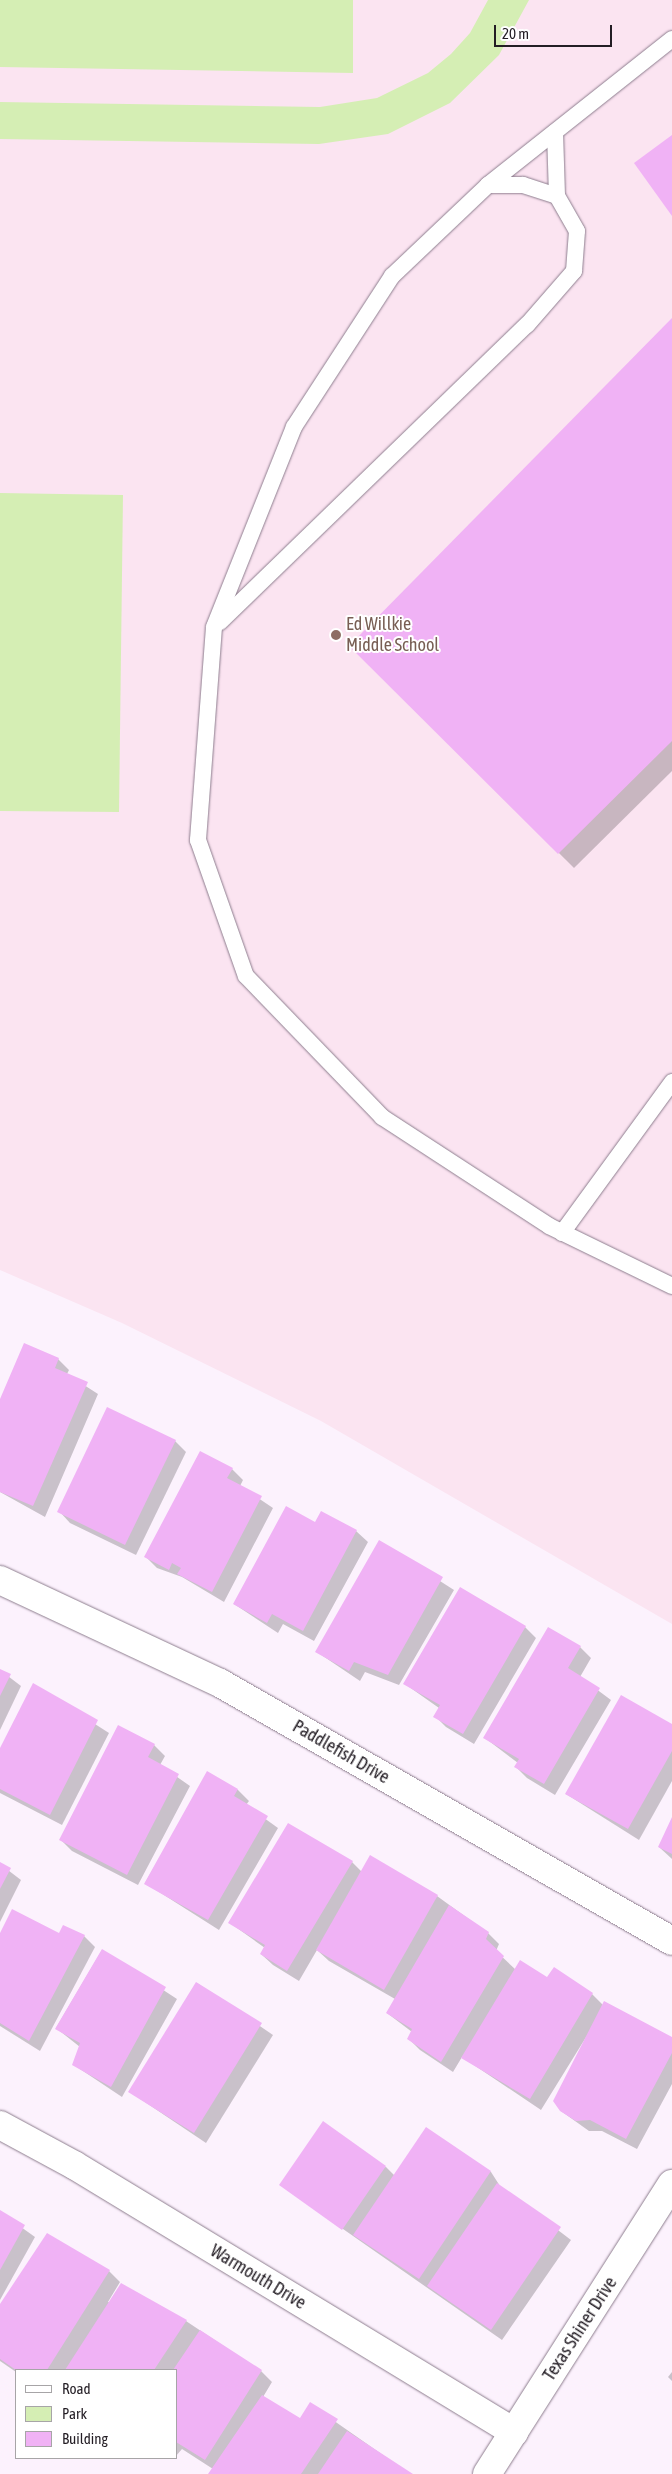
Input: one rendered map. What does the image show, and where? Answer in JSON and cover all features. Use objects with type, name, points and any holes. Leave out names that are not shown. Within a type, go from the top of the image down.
[{"type":"street","name":"Paddlefish Drive","points":[[0,1580],[220,1683],[672,1941]]},
{"type":"street","name":"Warmouth Drive","points":[[0,2125],[514,2432]]},
{"type":"street","name":"Texas Shiner Drive","points":[[487,2474],[672,2184]]},
{"type":"lane","points":[[672,39],[488,185],[392,276],[294,427],[214,627],[198,840],[246,976],[382,1117],[562,1233],[672,1286]]},
{"type":"lane","points":[[214,627],[527,325],[574,271],[577,231],[557,196],[555,132]]},
{"type":"lane","points":[[488,185],[523,185],[557,196]]},
{"type":"lane","points":[[562,1233],[672,1082]]},
{"type":"shaded area","name":"Ed Willkie Middle School","points":[[0,0],[672,0],[672,1624],[321,1421],[122,1323],[0,1270]]},
{"type":"green space","points":[[0,0],[353,0],[353,73],[0,67]]},
{"type":"green space","points":[[488,0],[529,0],[499,55],[450,103],[388,134],[319,144],[0,139],[0,102],[320,107],[377,98],[428,73],[451,54],[470,33]]},
{"type":"green space","points":[[0,493],[123,495],[119,812],[0,811]]},
{"type":"building","points":[[672,135],[672,216],[634,163]]},
{"type":"building","points":[[672,318],[672,741],[558,854],[349,646]]},
{"type":"building","points":[[24,1343],[59,1358],[55,1368],[88,1382],[33,1506],[0,1492],[0,1399]]},
{"type":"building","points":[[107,1407],[176,1440],[125,1545],[57,1512]]},
{"type":"building","points":[[200,1451],[233,1468],[227,1478],[262,1496],[212,1592],[177,1574],[181,1568],[172,1563],[169,1570],[144,1557]]},
{"type":"building","points":[[286,1506],[315,1522],[321,1511],[357,1530],[303,1631],[272,1614],[267,1623],[233,1604]]},
{"type":"building","points":[[379,1540],[443,1577],[388,1675],[354,1662],[349,1671],[315,1652]]},
{"type":"building","points":[[460,1587],[526,1626],[463,1734],[433,1717],[440,1705],[403,1684]]},
{"type":"building","points":[[548,1627],[581,1646],[568,1668],[600,1688],[544,1784],[514,1767],[519,1759],[483,1738]]},
{"type":"building","points":[[0,1669],[11,1674],[0,1696]]},
{"type":"building","points":[[33,1683],[98,1720],[50,1815],[0,1789],[0,1748]]},
{"type":"building","points":[[621,1695],[672,1724],[672,1751],[628,1829],[565,1794]]},
{"type":"building","points":[[118,1725],[155,1744],[148,1757],[179,1774],[127,1875],[59,1840]]},
{"type":"building","points":[[207,1771],[238,1789],[234,1796],[268,1816],[208,1920],[144,1884]]},
{"type":"building","points":[[672,1817],[672,1854],[658,1847]]},
{"type":"building","points":[[288,1823],[353,1861],[287,1971],[260,1954],[265,1945],[228,1923]]},
{"type":"building","points":[[370,1855],[438,1895],[384,1990],[316,1950]]},
{"type":"building","points":[[0,1862],[11,1868],[0,1889]]},
{"type":"building","points":[[449,1905],[489,1932],[486,1939],[504,1956],[441,2062],[407,2039],[412,2029],[386,2013]]},
{"type":"building","points":[[12,1909],[59,1933],[63,1925],[85,1935],[29,2041],[0,2023],[0,1933]]},
{"type":"building","points":[[102,1949],[166,1987],[111,2087],[72,2065],[80,2043],[55,2029]]},
{"type":"building","points":[[520,1960],[547,1977],[554,1967],[593,1993],[530,2099],[461,2058]]},
{"type":"building","points":[[196,1982],[262,2023],[194,2133],[128,2092]]},
{"type":"building","points":[[604,2001],[672,2037],[672,2053],[626,2139],[590,2120],[576,2121],[560,2111],[553,2101]]},
{"type":"building","points":[[323,2121],[386,2166],[342,2230],[279,2185]]},
{"type":"building","points":[[426,2127],[491,2171],[419,2279],[353,2235]]},
{"type":"building","points":[[497,2183],[561,2227],[491,2330],[427,2286]]},
{"type":"building","points":[[0,2210],[25,2225],[0,2270]]},
{"type":"building","points":[[47,2233],[110,2270],[48,2369],[15,2369],[0,2359],[0,2304]]},
{"type":"building","points":[[121,2283],[187,2320],[155,2369],[66,2369]]},
{"type":"building","points":[[200,2330],[262,2370],[205,2460],[178,2443],[178,2369],[174,2369]]},
{"type":"building","points":[[262,2395],[300,2418],[310,2402],[338,2419],[301,2474],[208,2474]]},
{"type":"building","points":[[347,2431],[413,2474],[318,2474]]},
{"type":"place","name":"Ed Willkie Middle School","points":[[336,635]]}]
